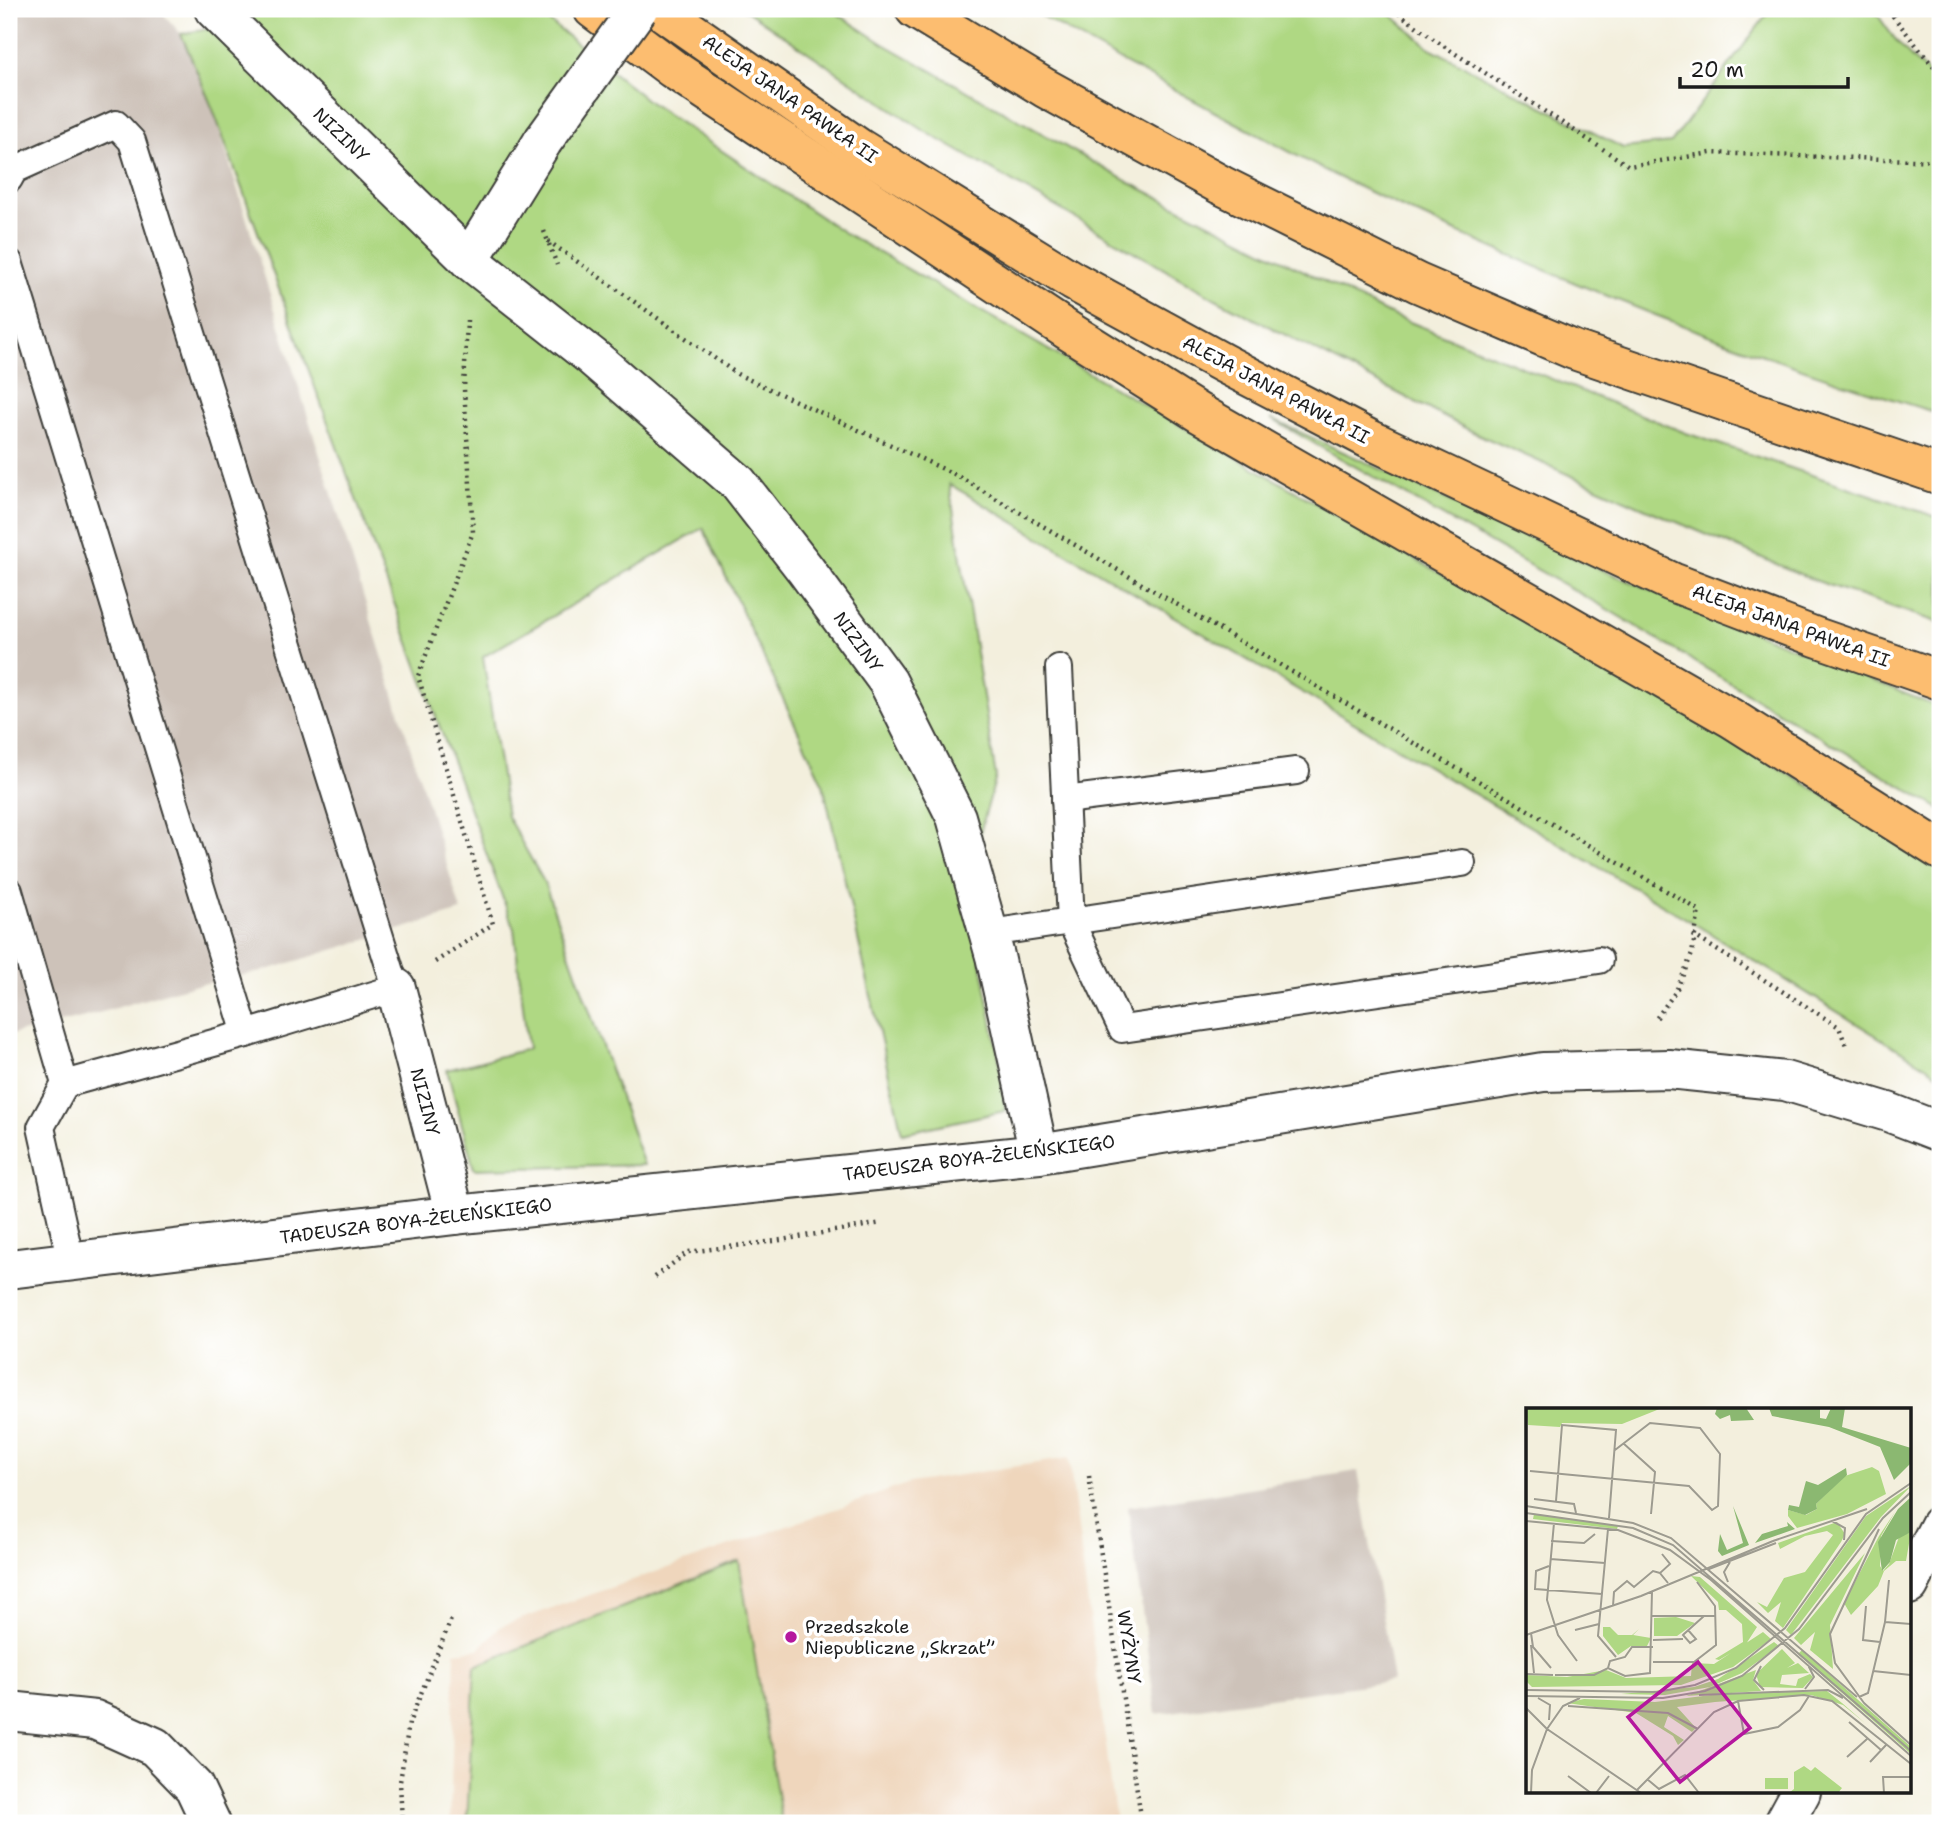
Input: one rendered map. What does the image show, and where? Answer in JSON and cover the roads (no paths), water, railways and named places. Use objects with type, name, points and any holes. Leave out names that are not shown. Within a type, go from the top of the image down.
[{"type":"main road","points":[[593,9],[673,69],[1067,330],[1188,406],[1731,718],[1940,850]]},
{"type":"main road","name":"ALEJA JANA PAWŁA II","points":[[659,9],[870,155],[1073,281],[1368,439],[1672,582],[1816,637],[1940,680]]},
{"type":"main road","points":[[915,9],[1045,89],[1221,186],[1418,282],[1574,350],[1940,475]]},
{"type":"street","name":"NIZINY","points":[[214,9],[469,260],[591,356],[738,483],[888,682],[957,817],[990,933],[1039,1154]]},
{"type":"street","points":[[469,260],[543,141],[638,9]]},
{"type":"street","name":"NIZINY","points":[[396,988],[454,1215]]},
{"type":"street","name":"TADEUSZA BOYA-ŻELEŃSKIEGO","points":[[9,1269],[454,1215],[1039,1154],[1543,1072],[1669,1069],[1785,1082],[1888,1112],[1940,1132]]},
{"type":"street","points":[[1910,1584],[1940,1525]]},
{"type":"street","points":[[9,1711],[95,1720],[155,1747],[194,1787],[211,1823]]},
{"type":"street","points":[[1784,1823],[1800,1794]]},
{"type":"lane","points":[[9,178],[14,170],[116,124],[132,141],[396,988],[246,1034],[65,1084]]},
{"type":"lane","points":[[9,262],[246,1034]]},
{"type":"lane","points":[[1059,668],[1071,922],[1122,1030],[1599,960]]},
{"type":"lane","points":[[1065,800],[1296,771]]},
{"type":"lane","points":[[990,933],[1462,863]]},
{"type":"lane","points":[[9,891],[65,1084],[41,1127],[71,1262]]},
{"type":"place","name":"Przedszkole Niepubliczne „Skrzat”","points":[[791,1637]]}]
